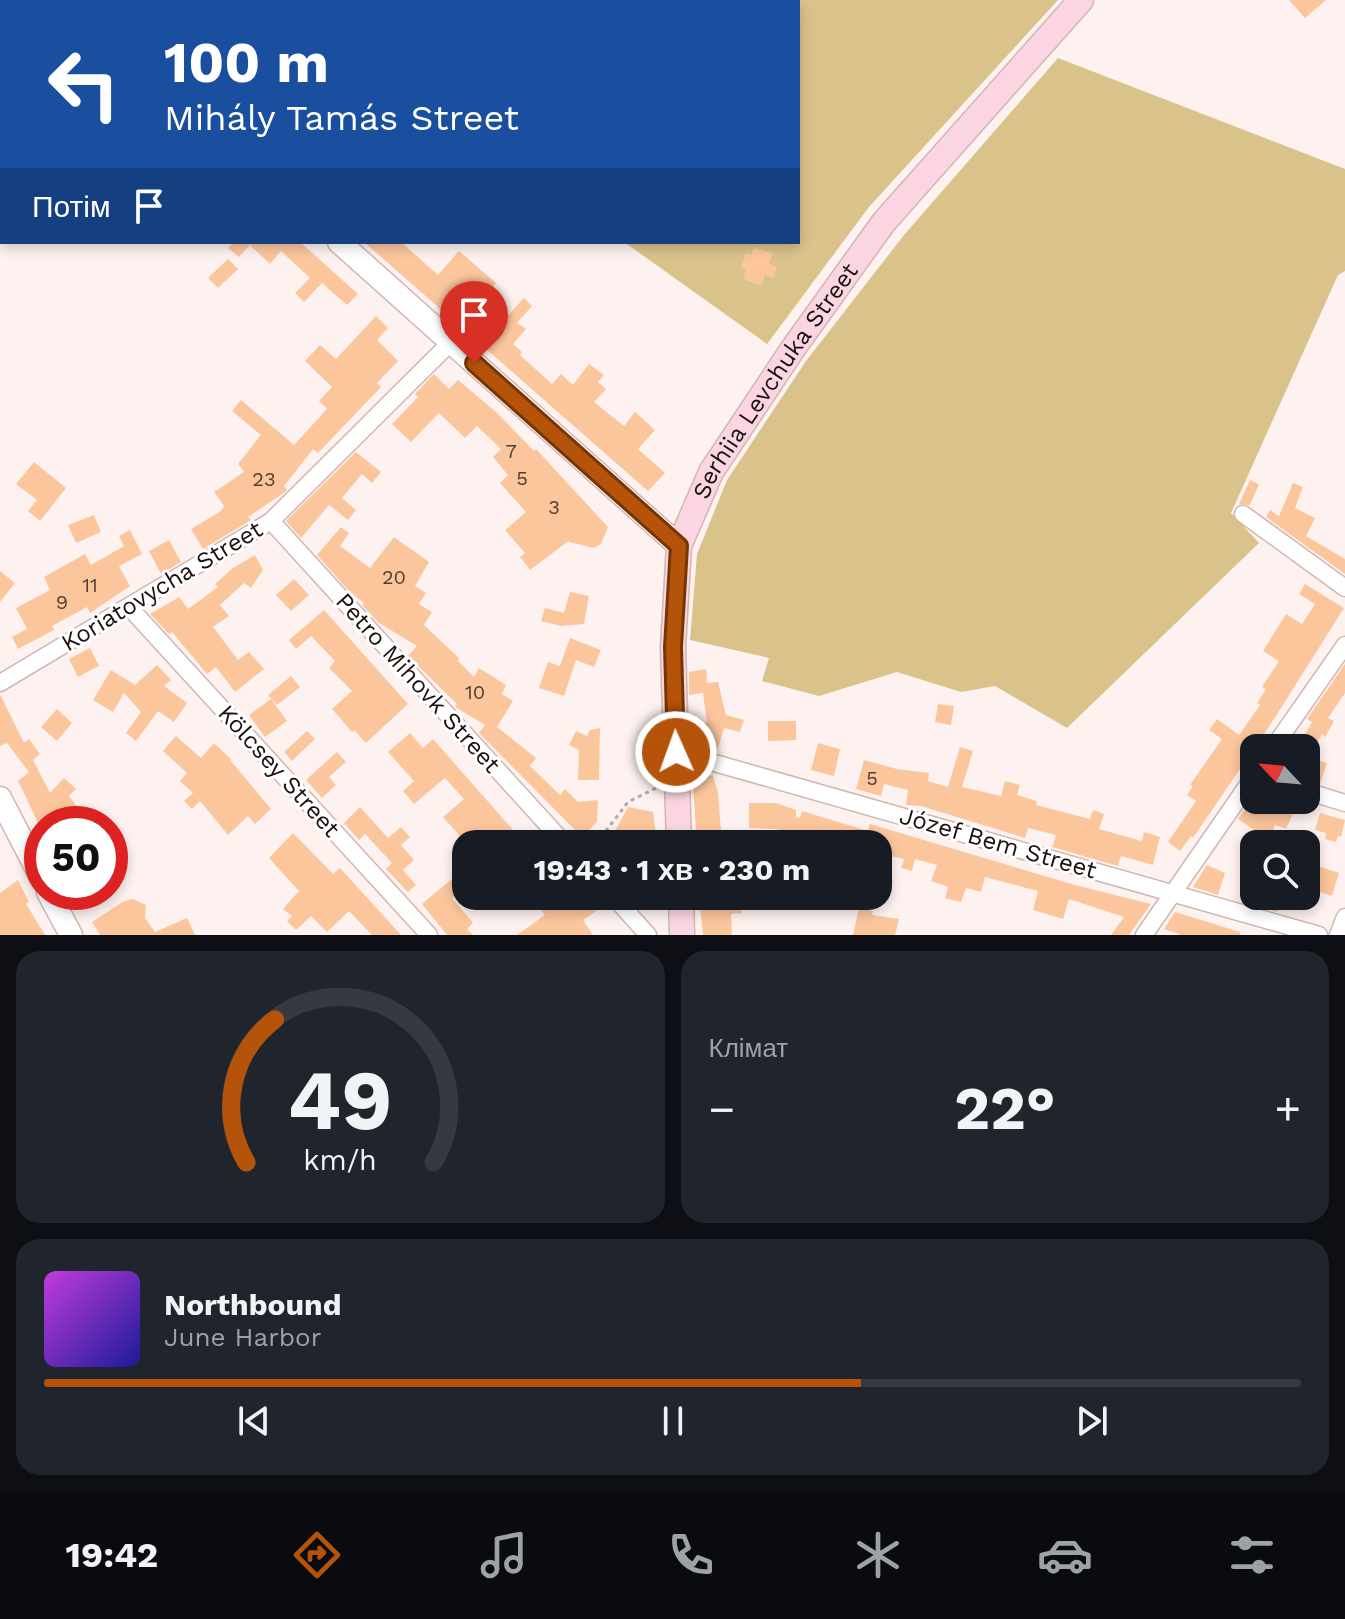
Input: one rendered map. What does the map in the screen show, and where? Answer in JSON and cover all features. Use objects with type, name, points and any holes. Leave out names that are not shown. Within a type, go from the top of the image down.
[{"type":"main road","name":"Serhiia Levchuka Street","points":[[679,830],[673,647],[679,546],[711,472],[792,350],[884,222],[1081,0]]},
{"type":"main road","points":[[681,910],[682,935]]},
{"type":"street","points":[[341,244],[679,546]]},
{"type":"street","name":"Koriatovycha Street","points":[[0,683],[271,521],[451,342]]},
{"type":"street","points":[[1243,514],[1345,588]]},
{"type":"street","name":"Petro Mihovk Street","points":[[271,521],[552,830]]},
{"type":"street","name":"Kölcsey Street","points":[[129,607],[429,935]]},
{"type":"street","points":[[1283,734],[1345,645]]},
{"type":"street","name":"Józef Bem Street","points":[[676,752],[1319,935]]},
{"type":"street","points":[[1320,795],[1345,803]]},
{"type":"street","points":[[1144,935],[1240,796]]},
{"type":"street","points":[[0,798],[24,844]]},
{"type":"street","points":[[58,910],[71,935]]},
{"type":"street","points":[[626,910],[648,935]]},
{"type":"street","points":[[1338,935],[1345,917]]},
{"type":"path","points":[[607,830],[628,802],[677,778]]},
{"type":"shaded area","points":[[800,0],[1058,0],[869,207],[767,344],[627,244],[800,244]]},
{"type":"shaded area","points":[[1058,58],[1345,169],[1345,271],[1338,275],[1231,513],[1259,543],[1067,728],[995,686],[961,692],[897,672],[819,696],[762,681],[769,658],[690,640],[697,554],[727,480],[806,361],[904,235]]},
{"type":"building","points":[[1289,0],[1326,0],[1305,18]]},
{"type":"building","points":[[231,244],[302,244],[358,294],[347,305],[322,283],[304,302],[295,293],[310,278],[281,251],[270,264],[250,245],[239,257],[228,248]]},
{"type":"building","points":[[366,244],[403,244],[438,275],[459,251],[496,283],[480,301],[502,322],[524,298],[532,306],[517,323],[526,329],[513,344],[522,352],[520,355],[552,384],[561,374],[573,385],[589,364],[604,375],[598,382],[606,389],[594,402],[624,426],[635,412],[655,430],[638,449],[665,473],[648,491]]},
{"type":"building","points":[[754,247],[773,254],[769,264],[777,267],[773,278],[765,275],[761,286],[743,279],[746,270],[741,268],[746,253],[751,255]]},
{"type":"building","points":[[228,259],[238,269],[218,288],[208,278]]},
{"type":"building","points":[[376,316],[388,328],[377,340],[398,361],[377,383],[381,387],[318,453],[313,449],[284,486],[285,492],[248,517],[251,520],[203,549],[191,529],[221,511],[224,506],[214,492],[244,472],[238,464],[261,435],[232,411],[241,400],[294,445],[327,409],[319,401],[332,387],[305,361],[320,345],[336,359]]},
{"type":"building","points":[[434,374],[449,389],[458,380],[496,412],[534,451],[536,449],[608,527],[601,544],[594,548],[570,540],[530,570],[520,557],[525,553],[505,530],[526,512],[500,483],[508,475],[493,457],[501,449],[477,426],[465,438],[439,413],[411,442],[392,424],[418,397],[415,394]]},
{"type":"building","points":[[356,452],[381,472],[372,483],[362,474],[342,498],[356,510],[348,520],[329,505],[301,538],[286,521]]},
{"type":"building","points":[[34,462],[66,488],[40,521],[28,511],[37,500],[16,484]]},
{"type":"building","points":[[1250,480],[1259,484],[1250,505],[1239,504]]},
{"type":"building","points":[[1293,483],[1303,487],[1295,508],[1315,518],[1306,536],[1345,559],[1345,574],[1266,517],[1270,510],[1279,516]]},
{"type":"building","points":[[94,515],[101,532],[76,543],[68,525]]},
{"type":"building","points":[[341,527],[349,533],[340,546],[370,568],[394,537],[429,562],[415,586],[426,593],[419,604],[432,612],[424,625],[474,677],[479,668],[506,685],[502,694],[513,701],[497,727],[536,758],[530,766],[560,795],[565,789],[578,802],[598,800],[597,822],[589,830],[575,830],[479,733],[485,725],[455,707],[457,704],[408,656],[417,646],[379,623],[317,555]]},
{"type":"building","points":[[130,530],[142,554],[119,566],[130,586],[90,613],[87,607],[52,626],[54,630],[18,649],[12,637],[27,629],[16,608],[50,590],[44,577],[85,554],[91,565],[124,546],[119,536]]},
{"type":"building","points":[[169,540],[181,562],[161,574],[149,551]]},
{"type":"building","points":[[255,555],[263,570],[251,588],[244,583],[220,605],[229,616],[213,627],[238,660],[249,652],[264,669],[235,692],[216,667],[207,674],[172,632],[169,634],[150,614],[179,597],[188,609],[218,587],[215,584],[233,568]]},
{"type":"building","points":[[0,571],[15,583],[0,602]]},
{"type":"building","points":[[294,579],[309,595],[291,611],[276,595]]},
{"type":"building","points":[[1305,584],[1344,608],[1264,734],[1240,734],[1240,769],[1193,838],[1191,836],[1180,851],[1168,842],[1196,801],[1187,795],[1193,786],[1190,785],[1222,739],[1209,730],[1217,719],[1239,735],[1260,705],[1257,703],[1266,689],[1262,687],[1279,661],[1263,651],[1286,614],[1302,624],[1315,604],[1299,594]]},
{"type":"building","points":[[570,592],[589,596],[584,624],[561,626],[541,621],[545,608],[564,613]]},
{"type":"building","points":[[324,610],[408,704],[366,743],[332,709],[352,691],[329,668],[335,661],[311,636],[296,649],[289,640]]},
{"type":"building","points":[[570,638],[601,650],[594,667],[576,660],[564,696],[539,688],[548,662],[560,666]]},
{"type":"building","points":[[90,648],[99,666],[78,677],[69,659]]},
{"type":"building","points":[[1345,664],[1345,693],[1328,718],[1334,721],[1325,737],[1322,734],[1320,738],[1320,734],[1305,734],[1312,722],[1307,719]]},
{"type":"building","points":[[157,665],[171,680],[164,686],[187,703],[174,722],[158,711],[136,741],[126,733],[141,712],[124,693],[113,712],[93,700],[111,670],[135,685]]},
{"type":"building","points":[[706,669],[707,683],[718,682],[726,715],[744,720],[740,732],[724,728],[718,748],[691,740],[690,718],[707,723],[703,693],[689,695],[689,672]]},
{"type":"building","points":[[291,676],[300,687],[277,705],[268,695]]},
{"type":"building","points":[[0,694],[24,743],[29,739],[40,754],[33,760],[50,793],[64,778],[76,789],[69,796],[76,806],[30,806],[18,781],[29,772],[7,743],[0,746]]},
{"type":"building","points":[[271,699],[287,721],[265,737],[249,715]]},
{"type":"building","points":[[938,704],[954,706],[951,725],[935,722]]},
{"type":"building","points":[[57,709],[72,723],[57,741],[41,727]]},
{"type":"building","points":[[768,721],[796,721],[796,740],[768,741]]},
{"type":"building","points":[[600,728],[599,780],[578,780],[579,750],[569,745],[576,731],[587,736],[590,730]]},
{"type":"building","points":[[307,731],[315,739],[292,761],[284,752]]},
{"type":"building","points":[[410,733],[423,748],[433,739],[513,830],[455,830],[443,817],[464,799],[445,778],[414,804],[403,791],[414,781],[388,752]]},
{"type":"building","points":[[176,736],[201,758],[214,743],[231,759],[271,809],[255,824],[248,816],[228,835],[200,801],[192,809],[184,801],[193,793],[180,781],[187,773],[163,751]]},
{"type":"building","points":[[818,743],[840,749],[834,776],[811,770]]},
{"type":"building","points":[[960,747],[973,751],[962,787],[1001,796],[1005,781],[1020,785],[1017,795],[1037,801],[1036,805],[1090,819],[1093,810],[1104,814],[1099,829],[1142,841],[1144,832],[1160,837],[1153,865],[1121,856],[1118,866],[1052,847],[1056,835],[1028,828],[1025,838],[921,806],[906,805],[908,790],[884,784],[881,796],[856,789],[864,760],[929,773],[928,781],[948,787]]},
{"type":"building","points":[[337,752],[346,762],[329,777],[336,785],[322,798],[306,780]]},
{"type":"building","points":[[1320,761],[1327,763],[1320,784]]},
{"type":"building","points":[[692,771],[713,776],[718,792],[721,830],[696,830]]},
{"type":"building","points":[[749,803],[776,803],[796,810],[796,817],[800,818],[802,811],[865,830],[780,830],[749,828]]},
{"type":"building","points":[[360,807],[388,838],[401,827],[410,837],[401,845],[414,860],[403,870],[416,885],[408,892],[386,869],[392,863],[365,834],[359,840],[344,823]]},
{"type":"building","points":[[628,807],[653,812],[655,830],[616,830]]},
{"type":"building","points":[[1320,813],[1345,820],[1341,837],[1338,836],[1336,842],[1325,839],[1326,833],[1315,830]]},
{"type":"building","points":[[1241,814],[1293,814],[1286,829],[1275,825],[1273,830],[1254,830],[1238,819]]},
{"type":"building","points":[[870,824],[890,830],[868,830]]},
{"type":"building","points":[[892,831],[1075,885],[1151,904],[1129,935],[1111,935],[1124,917],[1069,899],[1063,919],[1033,910],[1038,891],[985,877],[981,892],[966,888],[961,902],[945,898],[948,887],[931,881],[937,865],[915,859],[912,871],[901,868],[904,859],[892,856]]},
{"type":"building","points":[[293,833],[333,874],[340,868],[401,935],[372,935],[349,911],[327,932],[311,916],[296,930],[287,921],[292,916],[283,909],[299,891],[269,858]]},
{"type":"building","points":[[1207,865],[1225,873],[1218,895],[1193,887]]},
{"type":"building","points":[[1320,867],[1339,873],[1332,896],[1320,892]]},
{"type":"building","points":[[452,879],[452,910],[462,910],[473,923],[467,929],[473,935],[447,935],[422,904]]},
{"type":"building","points":[[18,880],[24,892],[24,910],[30,910],[45,935],[0,935],[0,893]]},
{"type":"building","points":[[128,900],[146,905],[145,918],[155,932],[187,918],[195,935],[100,935],[92,922],[110,910],[128,910]]},
{"type":"building","points":[[541,910],[595,910],[583,920],[593,935],[517,935],[545,915]]},
{"type":"building","points":[[700,910],[742,910],[742,913],[731,914],[732,935],[703,935]]},
{"type":"building","points":[[859,910],[899,919],[895,935],[853,935]]},
{"type":"building","points":[[1175,912],[1240,932],[1240,935],[1181,935],[1164,929]]},
{"type":"route","points":[[474,363],[679,546],[673,647],[676,752]]}]
